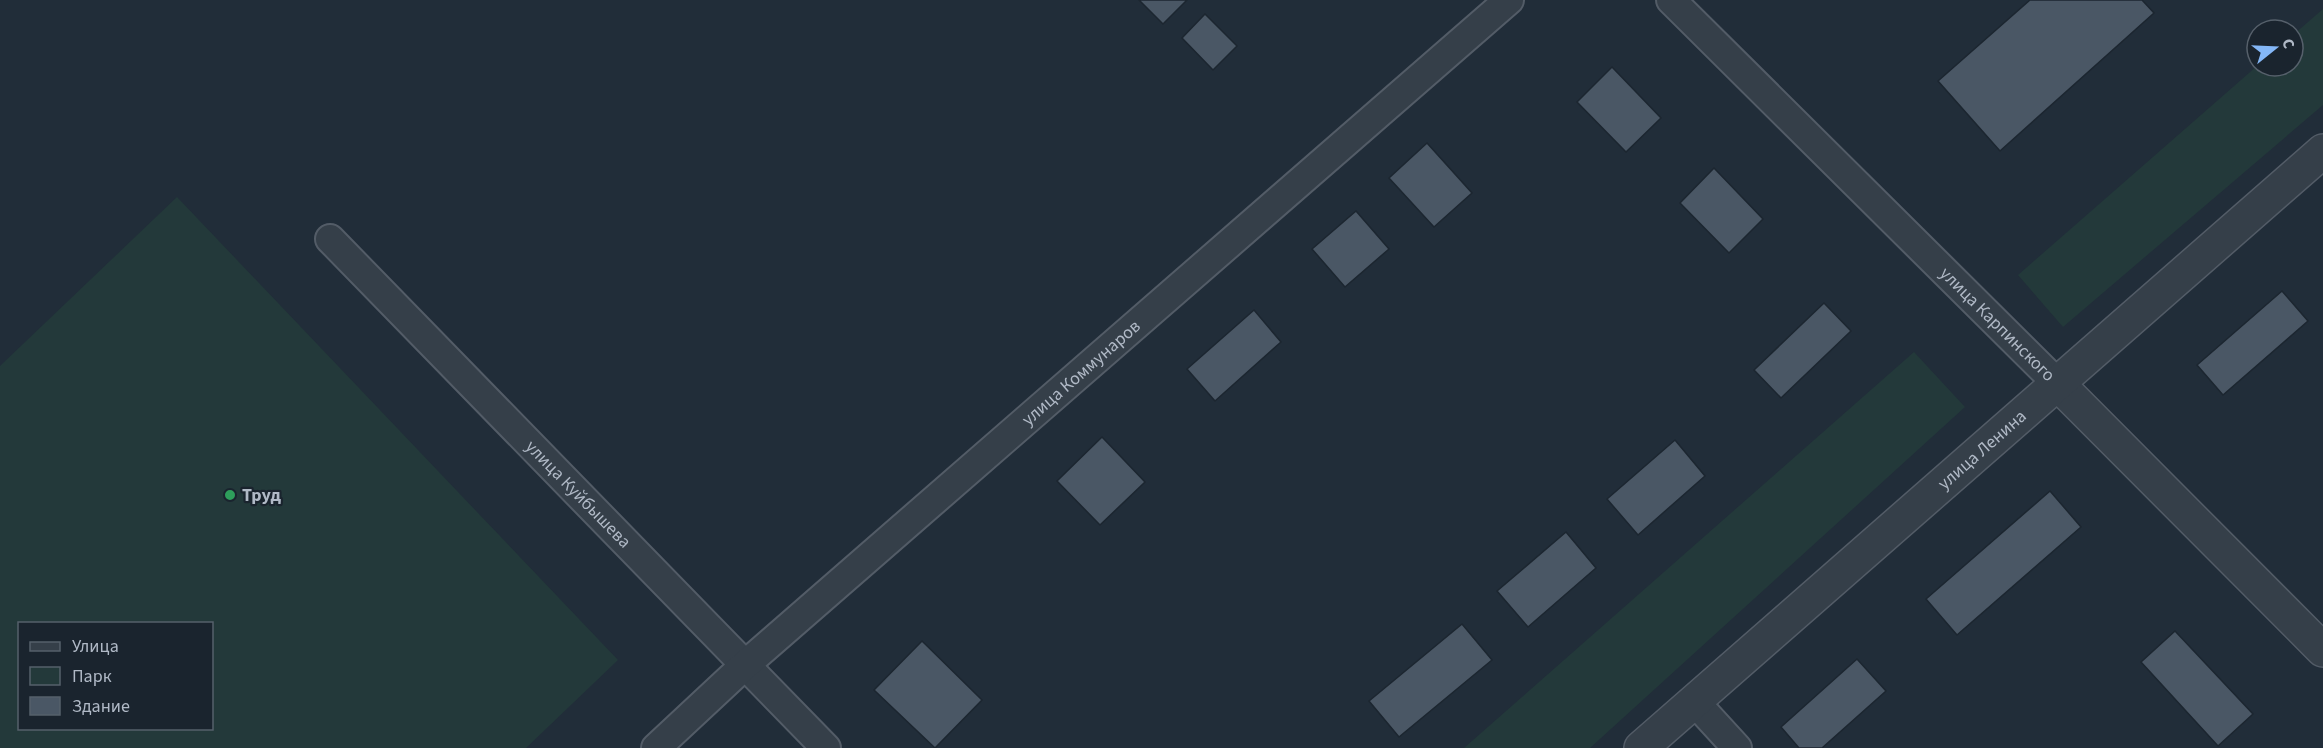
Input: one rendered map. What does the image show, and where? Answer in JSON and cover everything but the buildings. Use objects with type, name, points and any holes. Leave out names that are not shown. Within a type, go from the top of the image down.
[{"type":"street","name":"улица Коммунаров","points":[[656,748],[745,665],[1509,0]]},
{"type":"street","name":"улица Карпинского","points":[[1671,0],[2323,650]]},
{"type":"street","name":"улица Ленина","points":[[1641,748],[2323,151]]},
{"type":"street","name":"улица Куйбышева","points":[[330,239],[826,748]]},
{"type":"street","points":[[1694,701],[1737,748]]},
{"type":"green space","points":[[2323,9],[2323,105],[2063,327],[2018,275],[2245,76],[2305,78],[2305,25]]},
{"type":"green space","name":"Труд","points":[[177,197],[618,660],[526,748],[0,748],[0,366]]},
{"type":"green space","points":[[1914,352],[1965,407],[1590,748],[1464,748]]},
{"type":"place","name":"Труд","points":[[230,495]]}]
